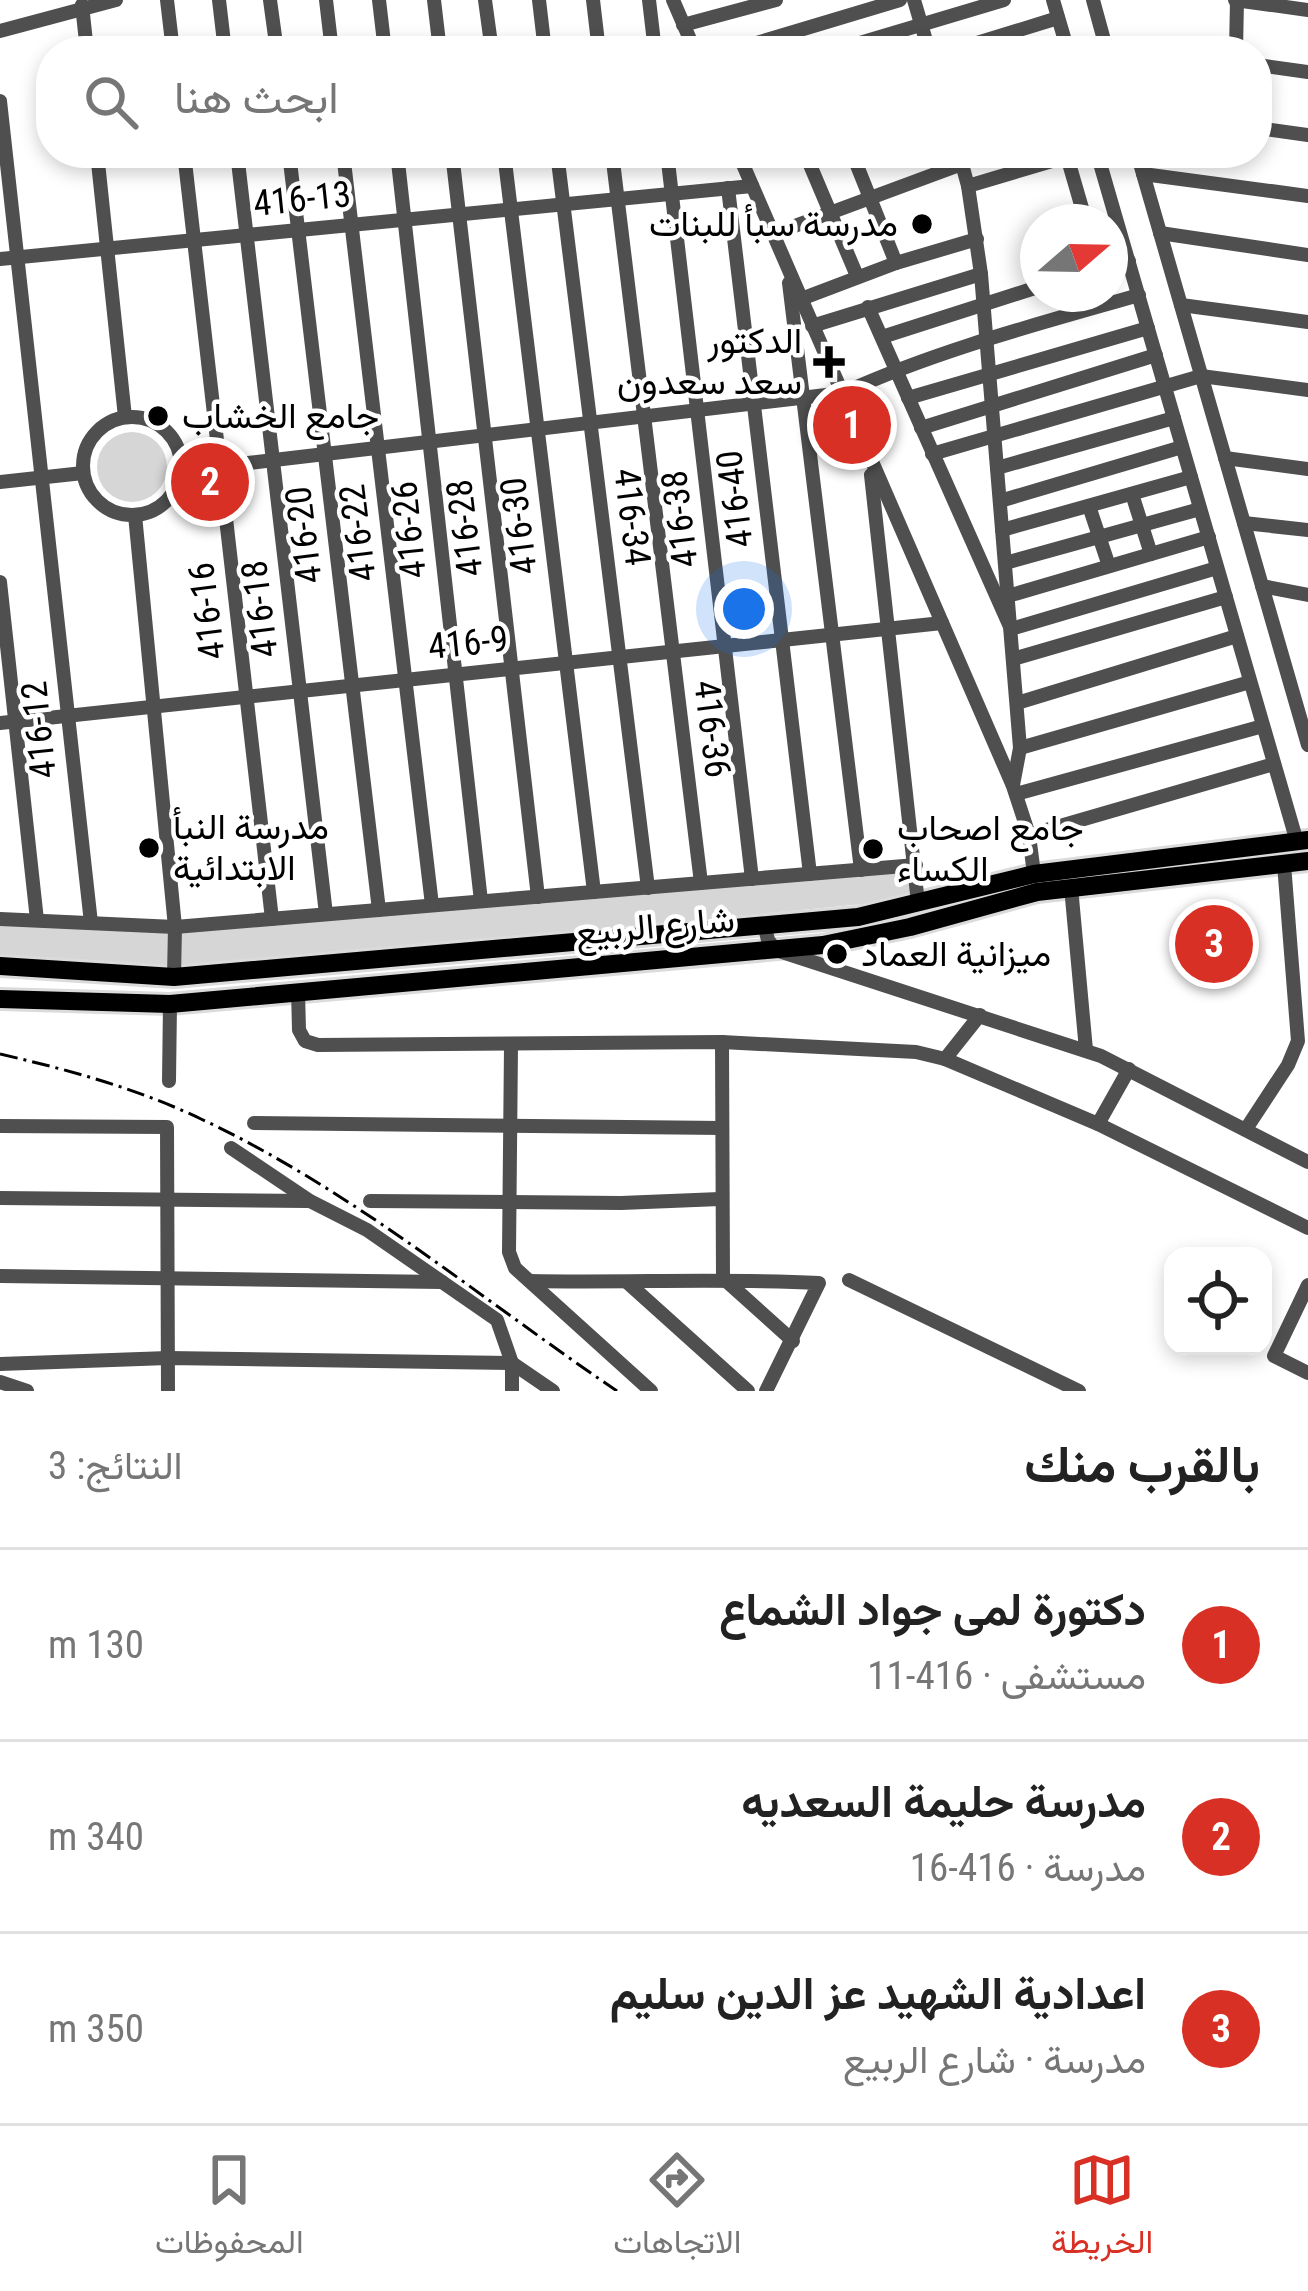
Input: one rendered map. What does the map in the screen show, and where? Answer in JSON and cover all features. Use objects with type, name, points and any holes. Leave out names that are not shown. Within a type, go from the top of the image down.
[{"type":"main road","name":"شارع الربيع","points":[[0,966],[174,977],[858,916],[1034,874],[1302,841]]},
{"type":"main road","name":"شارع الربيع","points":[[0,999],[170,1004],[776,950],[846,942],[1006,899],[1071,887],[1308,861]]},
{"type":"street","points":[[0,31],[82,4],[116,0]]},
{"type":"street","points":[[166,0],[170,36]]},
{"type":"street","points":[[219,0],[223,36]]},
{"type":"street","points":[[271,0],[275,36]]},
{"type":"street","points":[[326,0],[330,36]]},
{"type":"street","points":[[379,0],[383,36]]},
{"type":"street","points":[[434,0],[438,36]]},
{"type":"street","points":[[485,0],[490,36]]},
{"type":"street","points":[[538,0],[543,36]]},
{"type":"street","points":[[593,0],[597,36]]},
{"type":"street","points":[[649,0],[653,36]]},
{"type":"street","points":[[673,0],[688,36]]},
{"type":"street","points":[[683,25],[776,0]]},
{"type":"street","points":[[780,36],[900,0]]},
{"type":"street","points":[[914,0],[925,36]]},
{"type":"street","points":[[882,36],[1004,0]]},
{"type":"street","points":[[1053,0],[1062,36]]},
{"type":"street","points":[[1093,0],[1104,36]]},
{"type":"street","points":[[1236,36],[1236,0],[1308,10]]},
{"type":"street","points":[[82,4],[85,36]]},
{"type":"street","points":[[1000,36],[1058,18]]},
{"type":"street","points":[[1272,67],[1308,72]]},
{"type":"street","name":"416-12","points":[[0,101],[91,923]]},
{"type":"street","points":[[1272,130],[1308,135]]},
{"type":"street","points":[[99,168],[125,417]]},
{"type":"street","name":"416-16","points":[[186,168],[272,919]]},
{"type":"street","name":"416-18","points":[[239,168],[326,914]]},
{"type":"street","name":"416-20","points":[[291,168],[379,910]]},
{"type":"street","name":"416-22","points":[[345,168],[432,905]]},
{"type":"street","name":"416-26","points":[[399,168],[481,901]]},
{"type":"street","name":"416-28","points":[[454,168],[538,897]]},
{"type":"street","name":"416-30","points":[[506,168],[593,892]]},
{"type":"street","name":"416-34","points":[[559,168],[648,888]]},
{"type":"street","name":"416-36","points":[[613,168],[701,883]]},
{"type":"street","name":"416-38","points":[[668,168],[752,879]]},
{"type":"street","points":[[744,168],[1014,790],[1029,835],[1034,874]]},
{"type":"street","points":[[812,168],[857,276]]},
{"type":"street","points":[[858,168],[896,263]]},
{"type":"street","points":[[773,234],[938,168]]},
{"type":"street","points":[[963,168],[981,274],[1008,596],[1020,748],[1014,790]]},
{"type":"street","points":[[968,186],[1025,168]]},
{"type":"street","points":[[1073,168],[1082,204]]},
{"type":"street","points":[[1101,168],[1274,764],[1302,841]]},
{"type":"street","points":[[1141,168],[1308,746]]},
{"type":"street","points":[[1143,174],[1308,196]]},
{"type":"street","name":"416-13","points":[[0,259],[752,186]]},
{"type":"street","name":"416-40","points":[[728,188],[810,874]]},
{"type":"street","points":[[1160,233],[1308,255]]},
{"type":"street","points":[[801,299],[977,238]]},
{"type":"street","points":[[787,266],[861,870]]},
{"type":"street","points":[[812,326],[981,274]]},
{"type":"street","points":[[882,337],[1020,292]]},
{"type":"street","points":[[181,471],[842,393],[986,338],[1138,295]]},
{"type":"street","points":[[1181,305],[1308,322]]},
{"type":"street","points":[[868,307],[1010,629]]},
{"type":"street","points":[[908,398],[1148,328]]},
{"type":"street","points":[[921,428],[1156,355]]},
{"type":"street","points":[[932,454],[1201,376],[1308,390]]},
{"type":"street","points":[[125,417],[166,430],[175,442],[181,471],[178,484],[161,506],[135,515],[107,509],[87,487],[83,473],[88,443],[110,422],[125,417]]},
{"type":"street","points":[[997,468],[1174,418]]},
{"type":"street","points":[[1000,500],[1183,447]]},
{"type":"street","points":[[869,458],[918,903]]},
{"type":"street","points":[[1225,458],[1308,469]]},
{"type":"street","points":[[0,482],[83,473]]},
{"type":"street","points":[[1002,530],[1191,477]]},
{"type":"street","points":[[1132,494],[1151,554]]},
{"type":"street","points":[[1089,506],[1109,566]]},
{"type":"street","points":[[1005,563],[1200,509]]},
{"type":"street","points":[[135,515],[175,927],[174,977]]},
{"type":"street","points":[[1244,523],[1308,530]]},
{"type":"street","points":[[1008,596],[1208,537]]},
{"type":"street","points":[[1010,629],[1217,568]]},
{"type":"street","points":[[0,582],[8,722],[37,920]]},
{"type":"street","points":[[1262,586],[1308,595]]},
{"type":"street","points":[[1013,658],[1226,597]]},
{"type":"street","name":"416-9","points":[[8,722],[942,622]]},
{"type":"street","points":[[1016,703],[1237,636]]},
{"type":"street","points":[[1020,748],[1250,682]]},
{"type":"street","points":[[1304,721],[1308,694]]},
{"type":"street","points":[[1014,790],[1263,726]]},
{"type":"street","points":[[1029,835],[1274,764]]},
{"type":"street","points":[[1246,1129],[1303,1034],[1284,864]]},
{"type":"street","points":[[0,919],[175,927],[916,865]]},
{"type":"street","points":[[1071,887],[1086,1050]]},
{"type":"street","points":[[764,924],[776,950],[1086,1050],[1308,1162]]},
{"type":"street","points":[[298,991],[299,1030],[305,1041],[318,1045],[722,1042],[916,1052],[945,1059],[1098,1124],[1308,1228]]},
{"type":"street","points":[[169,1081],[170,1004]]},
{"type":"street","points":[[945,1059],[980,1015]]},
{"type":"street","points":[[722,1042],[723,1278],[793,1341]]},
{"type":"street","points":[[511,1046],[509,1252],[515,1268],[651,1391]]},
{"type":"street","points":[[1098,1124],[1129,1069]]},
{"type":"street","points":[[254,1123],[722,1128]]},
{"type":"street","points":[[0,1126],[167,1126],[168,1391]]},
{"type":"street","points":[[231,1148],[310,1202],[367,1231],[501,1324],[512,1363],[512,1391]]},
{"type":"street","points":[[0,1198],[310,1202]]},
{"type":"street","points":[[370,1201],[720,1199]]},
{"type":"street","points":[[0,1276],[442,1282]]},
{"type":"street","points":[[530,1281],[723,1278],[819,1283],[766,1391]]},
{"type":"street","points":[[849,1280],[1079,1391]]},
{"type":"street","points":[[628,1283],[748,1391]]},
{"type":"street","points":[[1308,1285],[1274,1356],[1308,1373]]},
{"type":"street","points":[[0,1364],[168,1358],[512,1363],[553,1391]]},
{"type":"street","points":[[0,1382],[26,1391]]},
{"type":"shaded area","points":[[132,432],[157,442],[167,467],[157,492],[132,502],[107,492],[97,467],[107,442]]},
{"type":"shaded area","points":[[914,868],[916,899],[170,971],[0,962],[0,921],[168,930]]},
{"type":"railway","points":[[0,1054],[152,1098],[256,1147],[363,1212],[617,1391]]},
{"type":"place","name":"مدرسة سبأ للبنات","points":[[922,224]]},
{"type":"place","name":"الدكتور سعد سعدون","points":[[829,362]]},
{"type":"place","name":"جامع الخشاب","points":[[158,416]]},
{"type":"place","name":"دكتورة لمى جواد الشماع","points":[[852,425]]},
{"type":"place","name":"مدرسة حليمة السعديه","points":[[210,482]]},
{"type":"place","name":"مدرسة النبأ الابتدائية","points":[[149,848]]},
{"type":"place","name":"جامع اصحاب الکساء","points":[[873,849]]},
{"type":"place","name":"اعدادية الشهيد عز الدين سليم","points":[[1214,944]]},
{"type":"place","name":"ميزانية العماد","points":[[837,954]]}]
